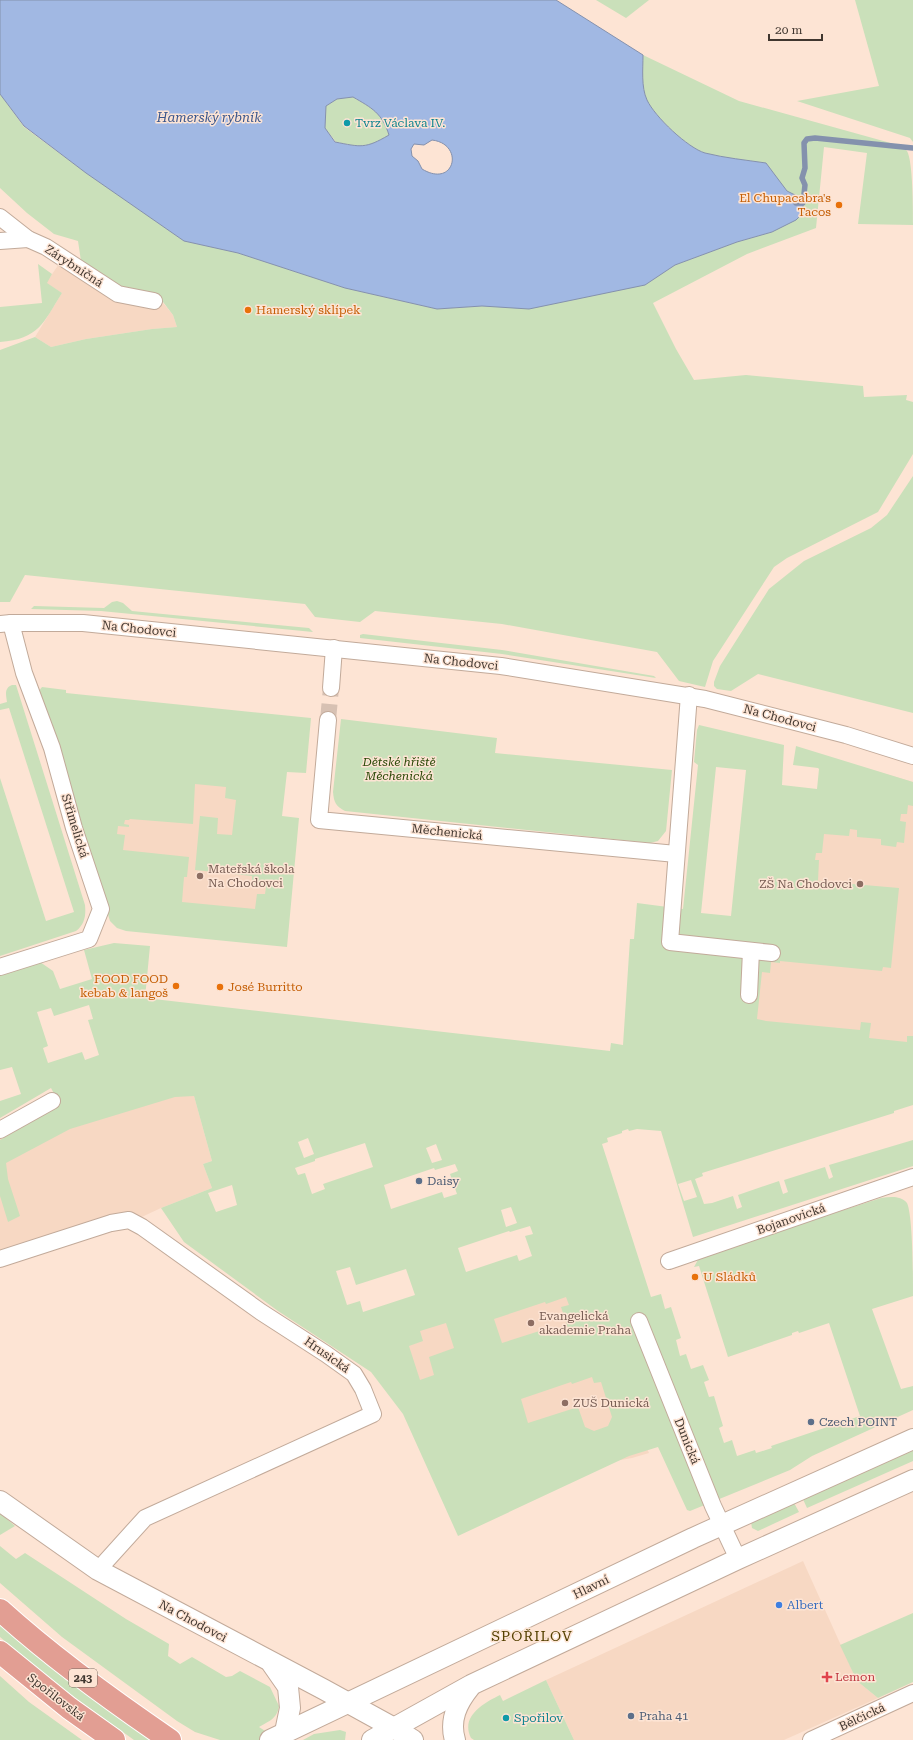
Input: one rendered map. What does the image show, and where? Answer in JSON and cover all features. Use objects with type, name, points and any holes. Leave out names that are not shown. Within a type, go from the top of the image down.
[{"type":"highway","name":"243","points":[[0,1610],[38,1644],[76,1674],[170,1740]]},
{"type":"highway","name":"Spořilovská","points":[[0,1652],[63,1704],[114,1740]]},
{"type":"street","name":"Zárybničná","points":[[0,217],[28,239],[46,247],[118,294],[154,301]]},
{"type":"street","points":[[0,241],[28,239]]},
{"type":"street","name":"Na Chodovci","points":[[5,624],[83,623],[501,666],[689,695],[846,735],[913,756]]},
{"type":"street","name":"Střimelická","points":[[0,967],[89,939],[101,909],[74,828],[52,748],[5,624]]},
{"type":"street","points":[[330,688],[334,648]]},
{"type":"street","points":[[689,695],[670,942],[772,953]]},
{"type":"street","name":"Měchenická","points":[[328,720],[319,820],[676,854]]},
{"type":"street","points":[[749,995],[751,951]]},
{"type":"street","points":[[0,1130],[52,1101]]},
{"type":"street","name":"Bojanovická","points":[[669,1261],[912,1181]]},
{"type":"street","name":"Hrusická","points":[[0,1259],[111,1223],[129,1220],[142,1226],[261,1312],[354,1374],[363,1389],[373,1414],[145,1518],[98,1570]]},
{"type":"street","name":"Dunická","points":[[639,1321],[722,1526],[738,1559]]},
{"type":"street","name":"Hlavní","points":[[278,1736],[693,1538],[913,1439]]},
{"type":"street","points":[[372,1740],[471,1685],[738,1559],[913,1480]]},
{"type":"street","name":"Na Chodovci","points":[[0,1501],[98,1570],[349,1703],[413,1740]]},
{"type":"street","points":[[269,1660],[288,1687],[290,1708],[278,1736]]},
{"type":"street","points":[[455,1740],[452,1726],[454,1716],[463,1695],[471,1685]]},
{"type":"street","name":"Bělčická","points":[[811,1740],[913,1693]]},
{"type":"shaded area","points":[[59,264],[159,298],[173,315],[177,327],[152,329],[86,339],[51,347],[35,337],[62,293],[46,283]]},
{"type":"shaded area","name":"ZŠ Na Chodovci","points":[[828,757],[913,782],[913,1045],[749,1027],[752,952],[802,942]]},
{"type":"shaded area","name":"Mateřská škola Na Chodovci","points":[[68,760],[270,780],[286,936],[125,920]]},
{"type":"shaded area","points":[[110,1069],[194,1096],[212,1161],[203,1164],[212,1188],[161,1208],[118,1228],[0,1268],[0,1123],[53,1093],[60,1105]]},
{"type":"shaded area","points":[[568,1275],[649,1453],[609,1462],[489,1442],[366,1339]]},
{"type":"shaded area","points":[[803,1561],[857,1681],[878,1698],[784,1740],[574,1740],[546,1680]]},
{"type":"green space","points":[[596,0],[649,0],[626,18]]},
{"type":"green space","points":[[855,0],[913,0],[913,142],[910,138],[797,101],[879,86]]},
{"type":"green space","points":[[643,55],[739,101],[900,146],[907,151],[912,175],[913,225],[858,224],[867,153],[824,147],[816,228],[747,254],[653,303],[676,349],[694,380],[746,375],[863,386],[864,397],[907,395],[906,400],[913,402],[913,454],[878,512],[787,558],[774,567],[713,661],[705,687],[679,681],[657,652],[502,624],[375,611],[360,622],[315,617],[305,604],[25,575],[10,602],[0,602],[0,350],[35,337],[51,347],[86,339],[152,329],[177,327],[173,315],[160,298],[109,285],[81,261],[78,241],[54,234],[27,213],[0,188],[0,94],[24,127],[86,173],[184,241],[238,253],[345,288],[437,309],[482,306],[645,285],[675,265],[737,242],[772,232],[802,213],[803,203],[797,196],[787,191],[766,163],[728,158],[705,153],[681,139],[664,123],[651,107],[645,95]]},
{"type":"green space","points":[[353,97],[376,112],[383,121],[389,135],[374,143],[363,146],[336,142],[325,128],[326,106],[337,99]]},
{"type":"green space","points":[[38,264],[52,274],[47,283],[62,293],[44,321],[32,333],[13,340],[0,342],[0,307],[42,303]]},
{"type":"green space","points":[[913,476],[913,713],[758,674],[731,691],[717,689],[714,686],[714,682],[720,666],[769,589],[804,561],[871,528],[887,515]]},
{"type":"green space","points":[[117,601],[123,603],[132,611],[309,628],[313,632],[101,611],[31,609],[34,606],[104,608],[112,602]]},
{"type":"green space","points":[[363,634],[502,650],[654,676],[656,678],[502,654],[360,638],[360,635]]},
{"type":"green space","points":[[16,685],[85,905],[85,912],[83,922],[76,931],[0,956],[0,778],[46,921],[74,912],[9,708],[0,710],[0,704],[7,702],[7,690],[9,686]]},
{"type":"green space","points":[[42,687],[66,690],[66,693],[311,718],[306,773],[287,772],[282,816],[299,818],[287,947],[126,931],[117,928],[110,921],[38,692]],"holes":[[[195,784],[226,787],[225,798],[236,800],[232,835],[217,834],[218,818],[200,816],[195,870],[252,876],[252,885],[266,887],[265,894],[257,894],[255,909],[182,902],[184,877],[187,877],[189,857],[123,850],[125,835],[117,834],[118,826],[129,827],[129,825],[124,824],[125,820],[130,819],[193,824]]]},
{"type":"green space","name":"Dětské hřiště Měchenická","points":[[341,719],[497,738],[495,753],[672,770],[666,831],[658,841],[650,843],[345,811],[336,804],[333,792]]},
{"type":"green space","points":[[699,725],[784,745],[782,785],[817,789],[818,768],[793,765],[796,746],[913,782],[913,806],[908,805],[907,814],[901,814],[900,821],[906,822],[904,843],[897,842],[896,847],[881,845],[881,839],[857,837],[857,830],[850,829],[849,836],[824,834],[822,853],[816,853],[815,860],[819,860],[818,881],[899,888],[891,968],[883,967],[882,971],[780,961],[780,963],[771,962],[770,973],[762,972],[757,1019],[860,1030],[861,1022],[871,1023],[869,1038],[907,1042],[907,1036],[913,1036],[913,1105],[894,1111],[894,1113],[702,1173],[703,1176],[695,1179],[704,1204],[733,1196],[737,1209],[742,1207],[738,1195],[779,1181],[783,1194],[788,1192],[784,1180],[825,1167],[829,1179],[833,1177],[829,1165],[913,1140],[913,1166],[693,1237],[661,1131],[637,1129],[629,1131],[628,1129],[622,1131],[622,1133],[607,1138],[608,1142],[602,1144],[651,1297],[661,1294],[665,1309],[671,1307],[681,1338],[676,1340],[680,1356],[686,1354],[691,1369],[703,1365],[709,1380],[704,1382],[709,1397],[714,1396],[723,1426],[719,1428],[724,1443],[732,1440],[737,1456],[755,1450],[756,1453],[772,1448],[771,1446],[860,1416],[829,1323],[799,1333],[798,1331],[792,1333],[792,1335],[728,1357],[699,1266],[694,1267],[700,1256],[881,1198],[895,1197],[904,1200],[907,1203],[910,1220],[913,1296],[872,1309],[901,1389],[913,1386],[913,1410],[812,1456],[790,1470],[690,1511],[687,1510],[658,1447],[629,1456],[458,1536],[403,1414],[371,1372],[278,1311],[184,1242],[161,1208],[212,1188],[203,1164],[212,1161],[194,1096],[175,1097],[70,1129],[6,1163],[8,1179],[20,1216],[8,1222],[0,1196],[0,1140],[60,1105],[51,1088],[0,1118],[0,1101],[21,1094],[12,1067],[0,1070],[0,975],[40,962],[53,971],[60,989],[92,979],[84,950],[114,943],[150,946],[145,998],[610,1051],[611,1043],[623,1045],[630,939],[634,939],[637,903],[683,909],[698,765],[694,762],[697,730]],"holes":[[[716,767],[746,770],[731,916],[701,913]],[[89,1005],[93,1019],[88,1020],[99,1055],[85,1060],[82,1052],[48,1063],[43,1048],[48,1046],[37,1012],[51,1008],[54,1016]],[[308,1138],[314,1154],[304,1158],[298,1142]],[[365,1143],[373,1167],[323,1184],[325,1189],[312,1194],[305,1173],[298,1175],[295,1168],[315,1161],[315,1159]],[[436,1144],[442,1160],[432,1163],[426,1148]],[[455,1164],[458,1171],[450,1174],[457,1194],[444,1198],[442,1192],[391,1209],[384,1185],[434,1168],[435,1170]],[[691,1180],[697,1197],[684,1201],[678,1184]],[[232,1185],[237,1205],[216,1212],[208,1193]],[[511,1207],[517,1223],[506,1227],[501,1210]],[[530,1226],[533,1234],[525,1236],[532,1256],[519,1261],[517,1255],[466,1272],[458,1248],[509,1231],[510,1232]],[[350,1267],[356,1285],[406,1269],[415,1295],[363,1312],[360,1301],[347,1305],[336,1271]],[[566,1297],[569,1305],[561,1307],[569,1331],[555,1335],[552,1327],[502,1343],[494,1319],[545,1302],[546,1304]],[[446,1323],[454,1348],[429,1357],[434,1375],[420,1380],[409,1346],[423,1341],[420,1331]],[[592,1377],[594,1383],[601,1382],[612,1417],[608,1426],[594,1431],[585,1427],[578,1407],[528,1423],[521,1399],[571,1382],[572,1384]]]},
{"type":"green space","points":[[913,1448],[913,1461],[807,1508],[802,1497]]},
{"type":"green space","points":[[793,1501],[799,1512],[758,1531],[752,1528],[751,1522]]},
{"type":"green space","points":[[0,1513],[15,1526],[0,1535]]},
{"type":"green space","points":[[0,1546],[16,1559],[25,1553],[126,1619],[169,1644],[168,1656],[180,1664],[192,1657],[226,1677],[232,1676],[240,1671],[270,1687],[279,1706],[278,1710],[272,1719],[259,1727],[279,1740],[220,1740],[195,1732],[177,1721],[62,1637],[0,1583]]},
{"type":"green space","points":[[913,1613],[913,1682],[878,1698],[857,1681],[840,1645]]},
{"type":"green space","points":[[0,1625],[65,1679],[151,1740],[134,1740],[59,1686],[0,1637]]},
{"type":"green space","points":[[0,1676],[29,1702],[82,1740],[0,1740]]},
{"type":"green space","points":[[546,1680],[574,1740],[474,1740],[471,1738],[468,1730],[469,1723],[475,1711],[481,1706],[500,1695],[503,1701]]},
{"type":"green space","points":[[340,1730],[346,1732],[345,1740],[303,1740],[314,1734]]},
{"type":"water","name":"Hamerský rybník","points":[[0,0],[556,0],[643,55],[643,84],[647,100],[657,115],[681,139],[705,153],[728,158],[766,163],[787,191],[797,196],[803,203],[803,213],[796,220],[772,232],[737,242],[675,265],[645,285],[529,309],[482,306],[437,309],[345,288],[238,253],[184,241],[86,173],[24,126],[0,94]],"holes":[[[353,97],[366,104],[380,116],[389,135],[374,143],[363,146],[335,142],[325,128],[326,106],[337,99]],[[432,140],[442,143],[449,149],[452,156],[452,164],[448,170],[442,173],[433,174],[422,169],[418,161],[412,156],[411,149],[414,144],[424,145]]]},
{"type":"waterway","points":[[796,203],[803,203],[805,185],[802,178],[805,168],[804,143],[807,139],[815,138],[913,148]]},
{"type":"tunnel","points":[[328,720],[331,688]]},
{"type":"place","name":"Tvrz Václava IV.","points":[[347,123]]},
{"type":"place","name":"El Chupacabra's Tacos","points":[[839,205]]},
{"type":"place","name":"Hamerský sklípek","points":[[248,310]]},
{"type":"place","name":"Mateřská škola Na Chodovci","points":[[200,876]]},
{"type":"place","name":"ZŠ Na Chodovci","points":[[860,884]]},
{"type":"place","name":"FOOD FOOD kebab & langoš","points":[[176,986]]},
{"type":"place","name":"José Burritto","points":[[220,987]]},
{"type":"place","name":"Daisy","points":[[419,1181]]},
{"type":"place","name":"U Sládků","points":[[695,1277]]},
{"type":"place","name":"Evangelická akademie Praha","points":[[531,1323]]},
{"type":"place","name":"ZUŠ Dunická","points":[[565,1403]]},
{"type":"place","name":"Czech POINT","points":[[811,1422]]},
{"type":"place","name":"Albert","points":[[779,1605]]},
{"type":"place","name":"Lemon","points":[[827,1677]]},
{"type":"place","name":"Praha 41","points":[[631,1716]]},
{"type":"place","name":"Spořilov","points":[[506,1718]]},
{"type":"district","name":"SPOŘILOV","points":[[532,1636]]}]
